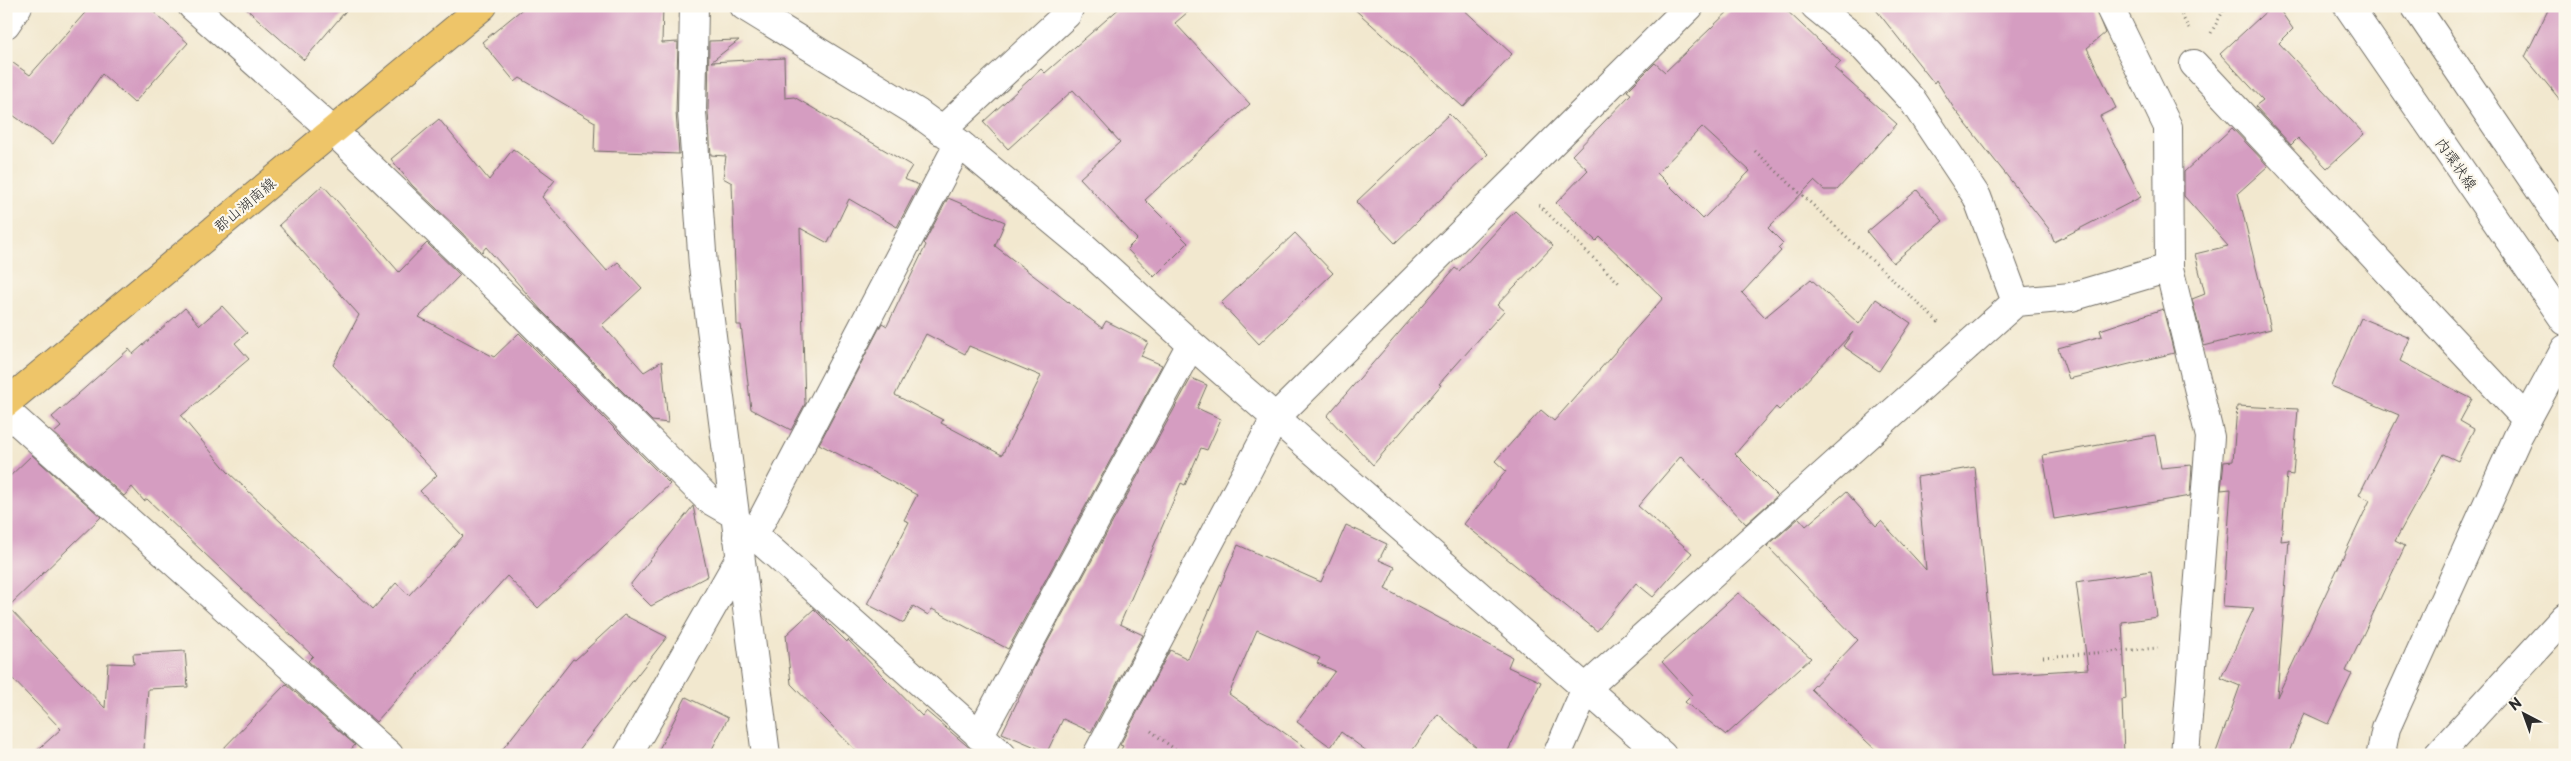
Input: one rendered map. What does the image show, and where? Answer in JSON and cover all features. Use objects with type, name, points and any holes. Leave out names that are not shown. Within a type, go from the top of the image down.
[{"type":"main road","name":"郡山湖南線","points":[[6,403],[334,132],[483,6]]},
{"type":"street","points":[[6,24],[18,6]]},
{"type":"street","points":[[192,6],[334,132],[507,298],[708,499],[741,536],[1002,755]]},
{"type":"street","points":[[694,6],[692,112],[703,266],[741,536],[766,755]]},
{"type":"street","points":[[744,6],[918,113],[950,137],[1082,245],[1191,344],[1662,755]]},
{"type":"street","points":[[628,755],[950,137],[1068,14],[1070,6]]},
{"type":"street","points":[[1097,755],[1276,417],[1690,6]]},
{"type":"street","points":[[1815,6],[1857,40],[1913,101],[1977,197],[2016,302]]},
{"type":"street","points":[[2109,6],[2168,127],[2169,268],[2210,437],[2185,755]]},
{"type":"street","name":"内環状線","points":[[2348,6],[2565,321]]},
{"type":"street","points":[[2415,6],[2565,227]]},
{"type":"street","points":[[2194,64],[2526,420]]},
{"type":"street","points":[[1557,755],[1586,688],[2016,302],[2070,298],[2169,268]]},
{"type":"street","points":[[979,736],[1191,344]]},
{"type":"street","points":[[2384,755],[2381,753],[2386,728],[2526,420],[2565,350]]},
{"type":"street","points":[[6,411],[389,755]]},
{"type":"street","points":[[2438,755],[2565,617]]},
{"type":"path","points":[[1755,151],[1965,347]]},
{"type":"path","points":[[1514,180],[1620,283]]},
{"type":"path","points":[[2043,657],[2194,646]]},
{"type":"building","points":[[91,6],[147,6],[188,43],[134,103],[102,74],[53,144],[6,110],[6,58],[30,75]]},
{"type":"building","points":[[243,6],[350,6],[304,60]]},
{"type":"building","points":[[526,6],[663,6],[662,43],[678,42],[676,112],[679,154],[594,151],[595,122],[520,78],[515,82],[482,42]]},
{"type":"building","points":[[1122,6],[1195,6],[1175,23],[1250,104],[1145,200],[1188,243],[1154,277],[1127,249],[1137,239],[1080,178],[1120,142],[1073,90],[1008,149],[983,122],[1041,69],[1045,73]]},
{"type":"building","points":[[1351,6],[1460,6],[1512,54],[1463,107]]},
{"type":"building","points":[[1734,6],[1782,6],[1841,62],[1834,68],[1897,124],[1837,190],[1824,190],[1814,181],[1768,228],[1783,243],[1778,248],[1781,251],[1742,293],[1765,317],[1811,279],[1859,324],[1876,299],[1911,323],[1879,371],[1843,346],[1853,332],[1779,410],[1776,407],[1735,454],[1777,496],[1746,524],[1681,456],[1638,506],[1692,553],[1653,597],[1636,583],[1597,631],[1464,524],[1506,471],[1495,461],[1541,410],[1554,421],[1663,298],[1600,237],[1596,241],[1556,203],[1588,170],[1572,155],[1631,94],[1627,91],[1655,63],[1665,72]],"holes":[[[1702,127],[1750,171],[1703,219],[1657,173]]]},
{"type":"building","points":[[1873,6],[2094,6],[2105,33],[2087,48],[2116,108],[2100,116],[2141,197],[2054,242],[2049,229],[1955,110],[1936,80],[1934,83]]},
{"type":"building","points":[[2272,6],[2277,6],[2293,29],[2279,43],[2364,134],[2327,168],[2298,138],[2291,145],[2255,106],[2263,100],[2220,54]]},
{"type":"building","points":[[2550,6],[2565,6],[2565,106],[2525,57]]},
{"type":"building","points":[[739,40],[711,62],[784,58],[785,98],[794,97],[912,166],[904,179],[919,185],[897,227],[849,199],[828,243],[800,228],[805,404],[791,430],[751,409],[741,325],[737,325],[732,183],[723,178],[726,156],[711,155],[708,112],[709,41]]},
{"type":"building","points":[[1449,114],[1488,154],[1395,243],[1356,202]]},
{"type":"building","points":[[439,119],[489,180],[513,149],[555,180],[542,197],[607,271],[618,262],[642,288],[602,325],[644,372],[662,361],[668,423],[652,421],[541,310],[486,247],[482,252],[412,185],[391,159]]},
{"type":"building","points":[[2232,128],[2268,166],[2238,193],[2271,329],[2204,346],[2192,299],[2205,294],[2195,254],[2228,246],[2184,196],[2184,172]]},
{"type":"building","points":[[323,185],[399,272],[427,243],[460,275],[419,317],[494,357],[519,333],[670,484],[538,608],[507,576],[376,722],[308,661],[313,656],[147,499],[144,501],[132,487],[124,496],[54,433],[61,427],[52,417],[129,349],[133,354],[185,308],[200,325],[222,306],[247,333],[235,343],[249,359],[181,416],[228,472],[373,609],[396,583],[409,595],[463,536],[420,491],[437,475],[333,365],[359,315],[279,225]]},
{"type":"building","points":[[1917,190],[1943,221],[1893,263],[1867,232]]},
{"type":"building","points":[[948,198],[1005,222],[995,246],[1102,328],[1106,321],[1148,342],[1141,356],[1162,365],[1008,649],[932,609],[928,615],[913,606],[904,623],[867,604],[909,522],[904,520],[917,495],[819,444],[882,323],[887,326],[926,245],[924,243]],"holes":[[[926,334],[965,354],[969,346],[1041,376],[1002,455],[941,423],[943,420],[895,395]]]},
{"type":"building","points":[[1515,211],[1553,246],[1497,305],[1504,311],[1439,384],[1441,385],[1373,465],[1327,416],[1455,268],[1459,271]]},
{"type":"building","points":[[1295,233],[1333,273],[1259,344],[1221,303]]},
{"type":"building","points":[[2163,309],[2174,353],[2069,379],[2058,348],[2102,336],[2100,330]]},
{"type":"building","points":[[2361,318],[2410,338],[2400,361],[2472,399],[2460,421],[2474,429],[2458,461],[2443,454],[2395,541],[2405,546],[2346,671],[2352,674],[2328,724],[2304,713],[2288,755],[2215,755],[2240,686],[2221,678],[2254,608],[2223,606],[2231,489],[2221,490],[2224,462],[2233,461],[2237,406],[2298,409],[2293,475],[2287,474],[2281,541],[2289,540],[2277,697],[2370,500],[2359,495],[2399,415],[2331,386]]},
{"type":"building","points":[[1191,378],[1207,385],[1197,408],[1221,419],[1207,450],[1201,448],[1185,485],[1181,483],[1120,624],[1143,635],[1091,732],[1063,719],[1047,752],[1002,733],[1036,663]]},
{"type":"building","points":[[2155,435],[2161,468],[2192,465],[2190,496],[2054,519],[2043,455]]},
{"type":"building","points":[[32,455],[101,517],[8,607],[105,708],[108,663],[134,664],[133,654],[185,651],[188,687],[148,689],[144,749],[150,755],[32,755],[61,729],[6,672],[6,480]]},
{"type":"building","points":[[1975,467],[1994,675],[2088,669],[2076,582],[2151,571],[2157,617],[2122,622],[2126,699],[2122,700],[2124,755],[1881,755],[1811,689],[1858,640],[1767,546],[1799,518],[1806,526],[1846,492],[1876,526],[1881,521],[1926,570],[1917,477]]},
{"type":"building","points":[[693,506],[708,576],[651,606],[630,585]]},
{"type":"building","points":[[1346,525],[1387,544],[1379,560],[1395,567],[1385,589],[1512,657],[1508,667],[1541,682],[1506,755],[1485,755],[1438,714],[1409,755],[1372,755],[1341,732],[1331,747],[1297,722],[1335,671],[1317,663],[1320,658],[1257,630],[1229,694],[1316,755],[1118,755],[1123,746],[1120,745],[1170,650],[1188,659],[1238,545],[1321,582]]},
{"type":"building","points":[[1738,593],[1811,658],[1726,735],[1685,702],[1692,695],[1662,662]]},
{"type":"building","points":[[814,609],[847,642],[848,640],[922,716],[926,711],[978,755],[860,755],[791,684],[786,635]]},
{"type":"building","points":[[624,615],[667,637],[575,755],[498,755],[573,659],[575,660]]},
{"type":"building","points":[[286,684],[355,745],[346,755],[217,755]]},
{"type":"building","points":[[686,697],[728,718],[709,755],[656,755]]}]
